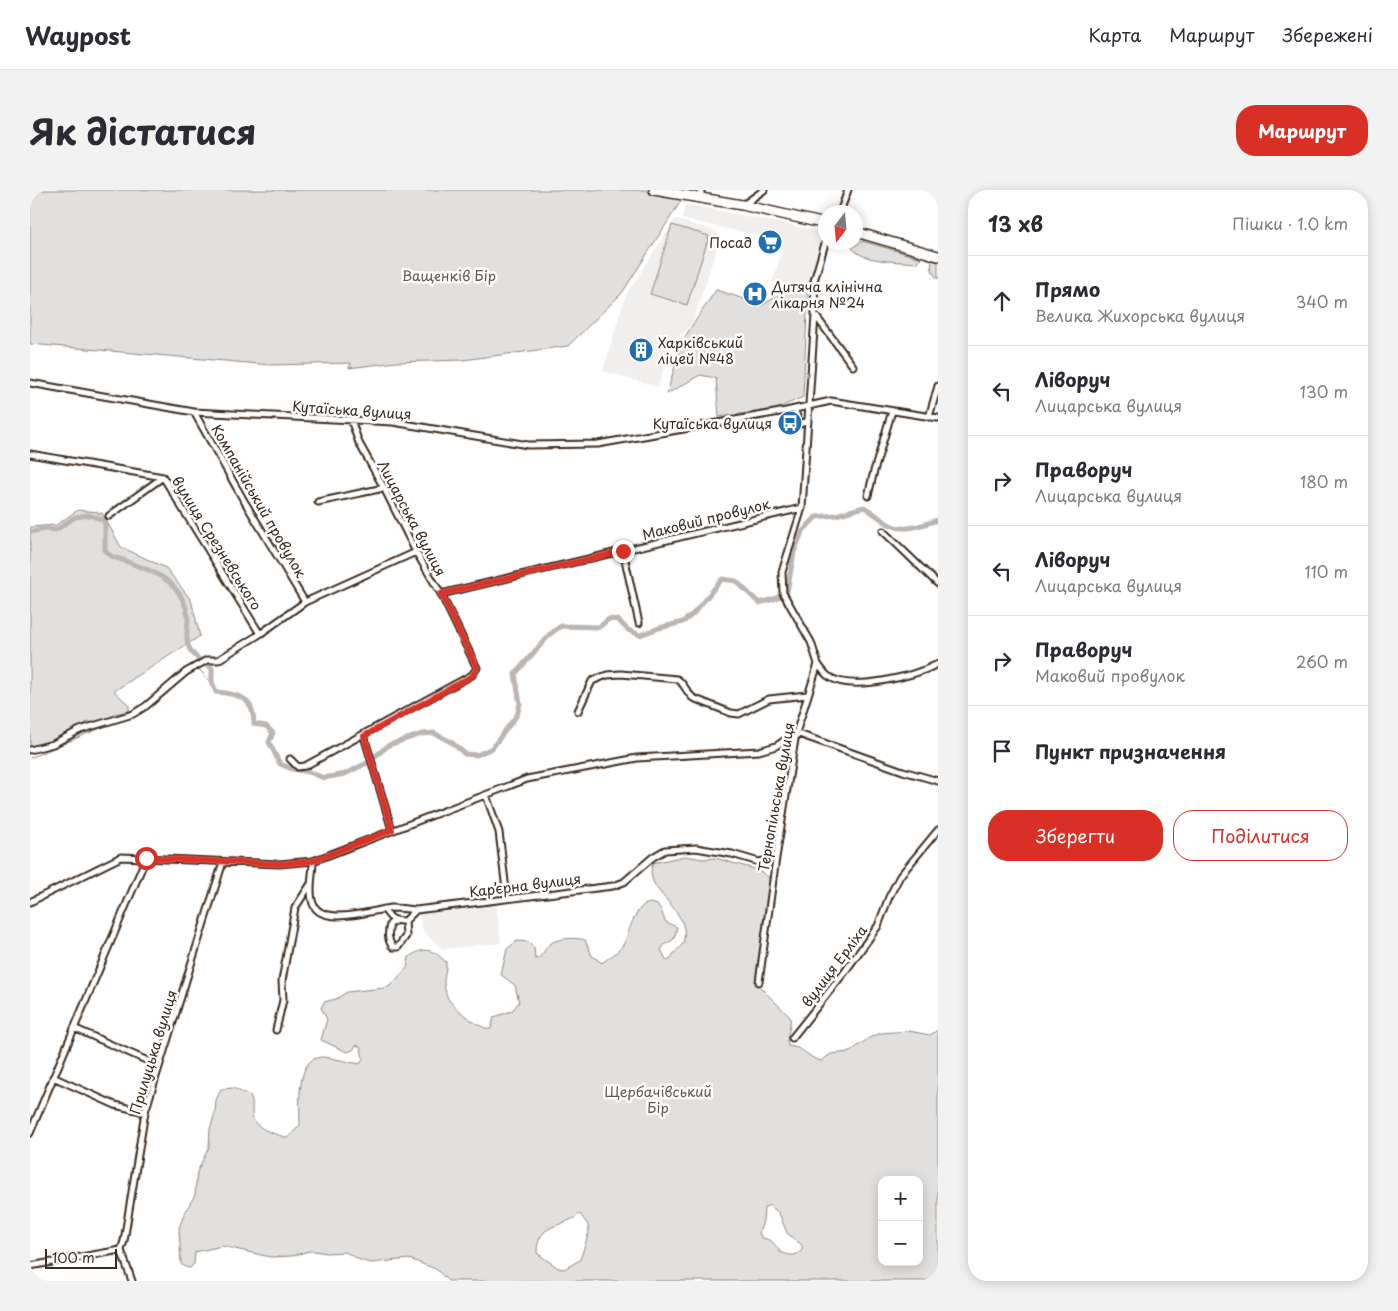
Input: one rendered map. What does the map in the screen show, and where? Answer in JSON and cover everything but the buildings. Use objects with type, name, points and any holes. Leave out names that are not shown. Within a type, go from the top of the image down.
[{"type":"highway","points":[[654,190],[701,194],[818,222]]},
{"type":"highway","points":[[863,234],[938,256]]},
{"type":"street","points":[[742,205],[764,190]]},
{"type":"street","points":[[843,205],[848,190]]},
{"type":"street","points":[[823,250],[814,281],[815,315],[802,508],[782,572],[783,593],[811,642],[818,664],[827,675],[838,680],[856,684],[926,670],[938,664]]},
{"type":"street","points":[[815,315],[853,366]]},
{"type":"street","name":"Кутаїська вулиця","points":[[30,383],[194,412],[393,422],[528,445],[598,444],[831,401],[938,418]]},
{"type":"street","points":[[929,417],[938,386]]},
{"type":"street","points":[[790,410],[794,409],[800,424],[808,421]]},
{"type":"street","points":[[868,496],[892,411]]},
{"type":"street","name":"Компанійський провулок","points":[[194,412],[305,602]]},
{"type":"street","name":"Лицарська вулиця","points":[[290,759],[298,766],[305,766],[364,736],[472,676],[477,668],[441,594],[416,552],[359,443],[352,420]]},
{"type":"street","name":"вулиця Срезневського","points":[[30,454],[163,477],[260,634]]},
{"type":"street","points":[[109,516],[163,477]]},
{"type":"street","points":[[318,502],[384,488]]},
{"type":"street","name":"Маковий провулок","points":[[441,594],[802,508]]},
{"type":"street","points":[[883,531],[938,584]]},
{"type":"street","points":[[623,551],[639,623]]},
{"type":"street","points":[[30,750],[53,744],[80,730],[133,714],[146,706],[186,672],[207,660],[218,660],[260,634],[305,602],[416,552]]},
{"type":"street","name":"Тернопільська вулиця","points":[[759,982],[796,733],[818,664]]},
{"type":"street","points":[[578,710],[592,681],[607,675],[621,674],[677,679],[693,698],[730,713],[739,714],[770,699],[807,695]]},
{"type":"street","points":[[30,902],[122,858],[279,864],[313,861],[527,779],[636,758],[759,751],[776,746],[796,733],[903,771],[938,780]]},
{"type":"street","points":[[364,736],[392,830]]},
{"type":"street","points":[[486,795],[499,832],[507,898]]},
{"type":"street","name":"вулиця Ерліха","points":[[792,1038],[844,973],[878,926],[889,897],[900,876],[938,830]]},
{"type":"street","name":"Кар’єрна вулиця","points":[[313,861],[313,876],[310,885],[312,902],[319,912],[332,917],[395,908],[416,910],[613,886],[624,882],[653,857],[665,850],[696,848],[732,854],[759,862],[776,858]]},
{"type":"street","points":[[30,1133],[146,858]]},
{"type":"street","name":"Прилуцька вулиця","points":[[121,1250],[145,1112],[223,862]]},
{"type":"street","points":[[276,1030],[283,1000],[282,981],[295,908],[310,885]]},
{"type":"street","points":[[384,909],[390,919],[395,921],[405,921],[416,910]]},
{"type":"street","points":[[395,921],[390,924],[388,934],[389,942],[393,947],[398,947],[406,936],[405,921]]},
{"type":"street","points":[[74,1028],[159,1066]]},
{"type":"street","points":[[54,1077],[115,1105],[145,1112]]},
{"type":"street","points":[[30,1266],[121,1250],[132,1281]]},
{"type":"shaded area","points":[[685,204],[818,231],[818,250],[820,250],[812,291],[772,282],[782,252],[758,246],[760,236],[682,219]]},
{"type":"shaded area","points":[[675,219],[718,232],[720,238],[692,325],[676,339],[669,352],[658,387],[603,371],[625,297]]},
{"type":"shaded area","points":[[496,903],[501,943],[442,949],[423,931],[418,912]]},
{"type":"green space","name":"Ващенків Бір","points":[[30,190],[688,190],[622,293],[568,346],[463,360],[396,362],[349,368],[351,363],[271,365],[30,344]]},
{"type":"green space","points":[[672,225],[709,236],[687,305],[650,294]]},
{"type":"green space","points":[[863,241],[921,258],[917,263],[873,259],[854,250],[863,250]]},
{"type":"green space","points":[[932,260],[938,262],[938,279],[932,271]]},
{"type":"green space","points":[[788,289],[808,293],[803,397],[776,409],[719,417],[716,378],[700,375],[667,394],[682,341],[716,290],[763,305]]},
{"type":"green space","points":[[78,510],[102,513],[121,547],[166,568],[191,600],[200,636],[114,691],[129,705],[129,711],[114,714],[112,719],[93,724],[89,721],[53,744],[30,750],[30,527],[56,525]]},
{"type":"green space","name":"Щербачівський Бір","points":[[685,856],[703,859],[715,858],[758,870],[770,878],[757,984],[790,1017],[788,1046],[799,1049],[821,1061],[831,1054],[850,1052],[869,1038],[881,1033],[909,1031],[930,1035],[938,1030],[938,1281],[448,1281],[436,1269],[409,1259],[371,1263],[360,1260],[345,1252],[326,1253],[315,1251],[292,1256],[270,1257],[222,1246],[195,1252],[194,1264],[190,1268],[181,1264],[179,1228],[185,1212],[195,1195],[197,1172],[209,1147],[210,1129],[215,1113],[216,1100],[221,1089],[233,1088],[250,1096],[252,1116],[255,1123],[288,1138],[300,1125],[301,1084],[307,1065],[313,1059],[322,1057],[360,1064],[363,1059],[361,1047],[356,1045],[353,1050],[347,1052],[321,1040],[327,1019],[321,1008],[324,1002],[336,999],[347,992],[390,986],[407,968],[409,957],[424,950],[437,954],[446,962],[444,983],[449,1000],[457,1009],[480,1026],[491,1029],[494,1017],[512,1011],[519,1002],[515,985],[501,975],[507,949],[517,941],[529,942],[534,947],[535,959],[540,957],[550,944],[557,940],[572,938],[585,940],[592,956],[602,963],[621,948],[639,910],[644,905],[650,903],[659,907],[666,922],[677,927],[674,939],[664,945],[661,950],[667,961],[671,959],[683,943],[684,928],[674,908],[659,891],[651,873],[653,863]],"holes":[[[769,1205],[779,1213],[787,1233],[802,1245],[802,1250],[799,1253],[791,1255],[780,1252],[772,1242],[762,1238],[759,1233],[763,1221],[764,1208]],[[580,1214],[588,1225],[589,1232],[580,1260],[564,1269],[558,1268],[537,1253],[538,1243],[546,1231]]]},
{"type":"waterway","points":[[787,592],[794,552],[802,532],[816,517],[836,515],[864,507],[887,523],[900,528],[912,528],[938,520]]},
{"type":"waterway","points":[[30,532],[45,529],[56,530],[75,517],[89,515],[103,520],[105,524],[105,551],[108,554],[158,575],[169,582],[179,593],[185,604],[188,617],[187,639],[189,647],[198,659],[212,668],[212,682],[216,692],[238,696],[248,703],[251,708],[254,724],[266,726],[273,733],[269,742],[280,764],[324,778],[345,774],[367,763],[389,745],[422,734],[434,733],[451,742],[465,754],[477,755],[492,748],[517,715],[520,704],[515,674],[550,634],[561,626],[599,627],[609,619],[618,620],[628,630],[640,635],[683,622],[693,614],[722,579],[736,581],[759,603],[780,596]]},
{"type":"waterway","points":[[148,708],[198,669],[212,682]]},
{"type":"waterway","points":[[30,758],[117,721]]},
{"type":"place","name":"Посад","points":[[770,242]]},
{"type":"place","name":"Дитяча клінічна лікарня №24","points":[[755,294]]},
{"type":"place","name":"Харківський ліцей №48","points":[[641,350]]},
{"type":"place","name":"Кутаїська вулиця","points":[[790,423]]},
{"type":"route","points":[[146,858],[279,864],[313,861],[392,830],[364,736],[472,676],[477,668],[441,594],[623,551]]}]
